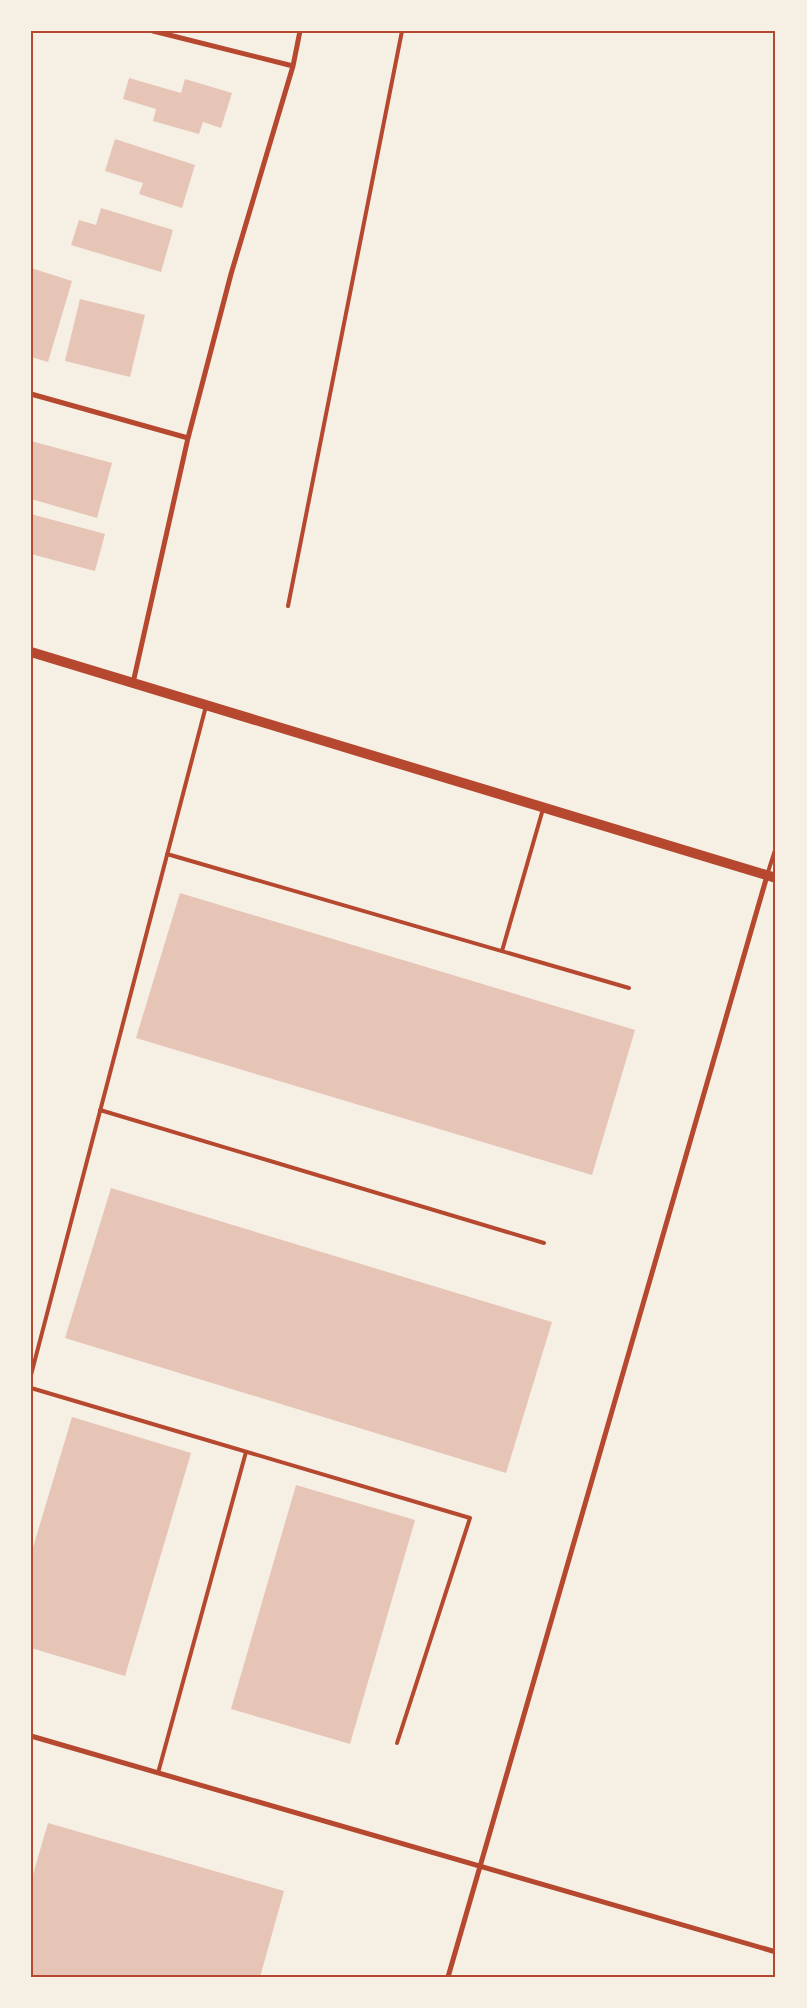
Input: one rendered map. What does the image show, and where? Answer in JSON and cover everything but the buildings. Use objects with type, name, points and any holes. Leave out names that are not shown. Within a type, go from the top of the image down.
[{"type":"main road","points":[[31,652],[771,877]]},
{"type":"street","points":[[152,31],[292,66]]},
{"type":"street","points":[[133,683],[188,438],[230,274],[292,66],[300,31]]},
{"type":"street","points":[[31,394],[188,438]]},
{"type":"street","points":[[448,1977],[771,877]]},
{"type":"street","points":[[31,1736],[776,1952]]},
{"type":"lane","points":[[288,606],[402,31]]},
{"type":"lane","points":[[31,1375],[206,706]]},
{"type":"lane","points":[[502,951],[543,808]]},
{"type":"lane","points":[[771,877],[776,847]]},
{"type":"lane","points":[[167,854],[629,988]]},
{"type":"lane","points":[[100,1110],[544,1243]]},
{"type":"lane","points":[[31,1388],[470,1518],[397,1743]]},
{"type":"lane","points":[[158,1773],[246,1452]]}]
